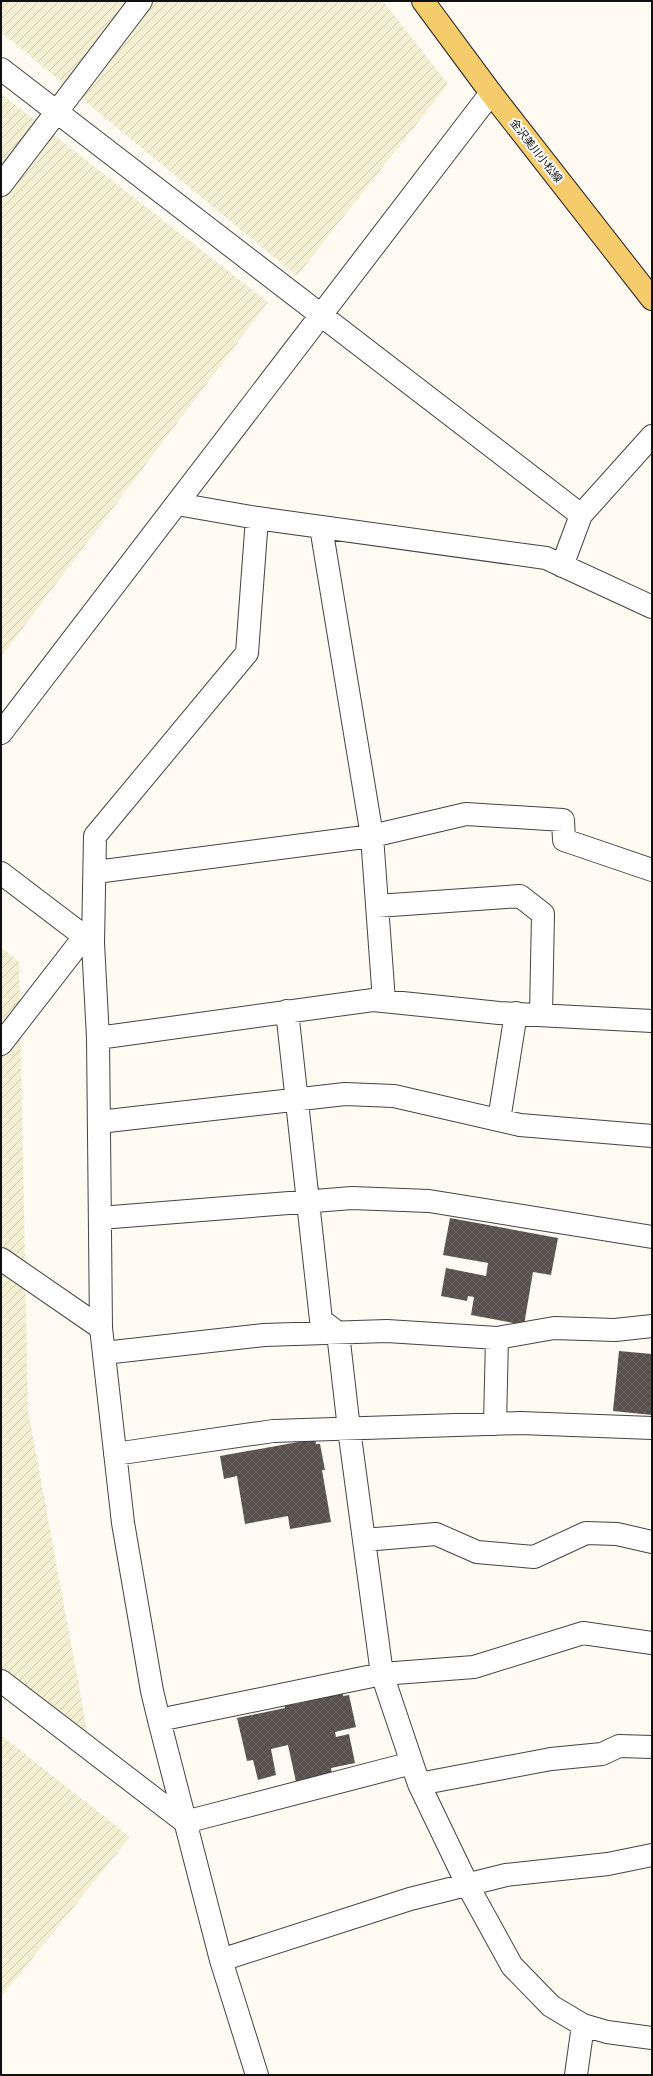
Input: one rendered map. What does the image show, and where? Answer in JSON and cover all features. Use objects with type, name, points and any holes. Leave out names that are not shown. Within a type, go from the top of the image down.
[{"type":"main road","name":"金沢美川小松線","points":[[423,1],[491,93],[652,299]]},
{"type":"street","points":[[1,185],[141,1]]},
{"type":"street","points":[[1,69],[581,514]]},
{"type":"street","points":[[1,732],[491,93]]},
{"type":"street","points":[[562,566],[581,514],[652,436]]},
{"type":"street","points":[[177,504],[257,518],[546,558],[652,607]]},
{"type":"street","points":[[257,518],[247,653],[95,836],[96,872],[89,940],[98,1038],[101,1328],[123,1523],[152,1691],[159,1720],[221,1960],[257,2075]]},
{"type":"street","points":[[321,527],[372,836],[384,1000]]},
{"type":"street","points":[[96,872],[372,836],[466,814],[563,820],[564,840],[652,870]]},
{"type":"street","points":[[1,873],[89,940]]},
{"type":"street","points":[[377,906],[520,896],[543,914],[541,1014]]},
{"type":"street","points":[[1,1044],[89,940]]},
{"type":"street","points":[[98,1038],[372,1000],[516,1013],[652,1021]]},
{"type":"street","points":[[287,1012],[321,1320],[338,1333],[349,1429],[382,1674],[419,1784],[468,1885],[512,1966],[551,2006],[583,2025],[607,2032],[652,2038]]},
{"type":"street","points":[[500,1120],[516,1013]]},
{"type":"street","points":[[99,1122],[345,1094],[394,1096],[520,1125],[652,1136]]},
{"type":"street","points":[[100,1218],[352,1198],[429,1201],[652,1237]]},
{"type":"street","points":[[1,1259],[101,1328]]},
{"type":"street","points":[[104,1353],[264,1335],[386,1331],[497,1338],[554,1328],[615,1330],[652,1326]]},
{"type":"street","points":[[495,1424],[497,1338]]},
{"type":"street","points":[[115,1454],[273,1431],[520,1423],[652,1428]]},
{"type":"street","points":[[364,1540],[436,1534],[477,1552],[534,1557],[586,1533],[617,1534],[652,1542]]},
{"type":"street","points":[[159,1720],[382,1674],[474,1667],[583,1633],[652,1643]]},
{"type":"street","points":[[1,1681],[185,1822]]},
{"type":"street","points":[[419,1784],[551,1759],[602,1754],[619,1746],[652,1747]]},
{"type":"street","points":[[185,1822],[412,1763]]},
{"type":"street","points":[[221,1960],[410,1899],[506,1875],[608,1864],[652,1855]]},
{"type":"street","points":[[576,2075],[583,2025]]},
{"type":"shaded area","points":[[1,1],[383,1],[448,84],[297,276],[1,32]]},
{"type":"shaded area","points":[[1,94],[268,302],[1,657]]},
{"type":"shaded area","points":[[1,947],[19,962],[28,1410],[90,1747],[1,1674]]},
{"type":"shaded area","points":[[1,1735],[130,1837],[1,1997]]},
{"type":"building","points":[[450,1218],[558,1238],[551,1275],[533,1272],[524,1325],[471,1315],[474,1297],[468,1296],[467,1301],[441,1296],[446,1268],[486,1276],[488,1263],[443,1255]]},
{"type":"building","points":[[619,1351],[652,1354],[652,1415],[613,1411]]},
{"type":"building","points":[[315,1439],[316,1444],[320,1444],[325,1470],[322,1470],[331,1522],[290,1529],[288,1516],[245,1524],[237,1476],[224,1479],[220,1456]]},
{"type":"building","points":[[343,1693],[343,1696],[349,1695],[356,1727],[335,1732],[336,1737],[349,1734],[355,1763],[331,1768],[332,1774],[296,1782],[288,1745],[271,1749],[276,1775],[258,1780],[253,1760],[247,1761],[237,1718],[285,1708],[284,1704],[295,1702],[296,1704]]}]
